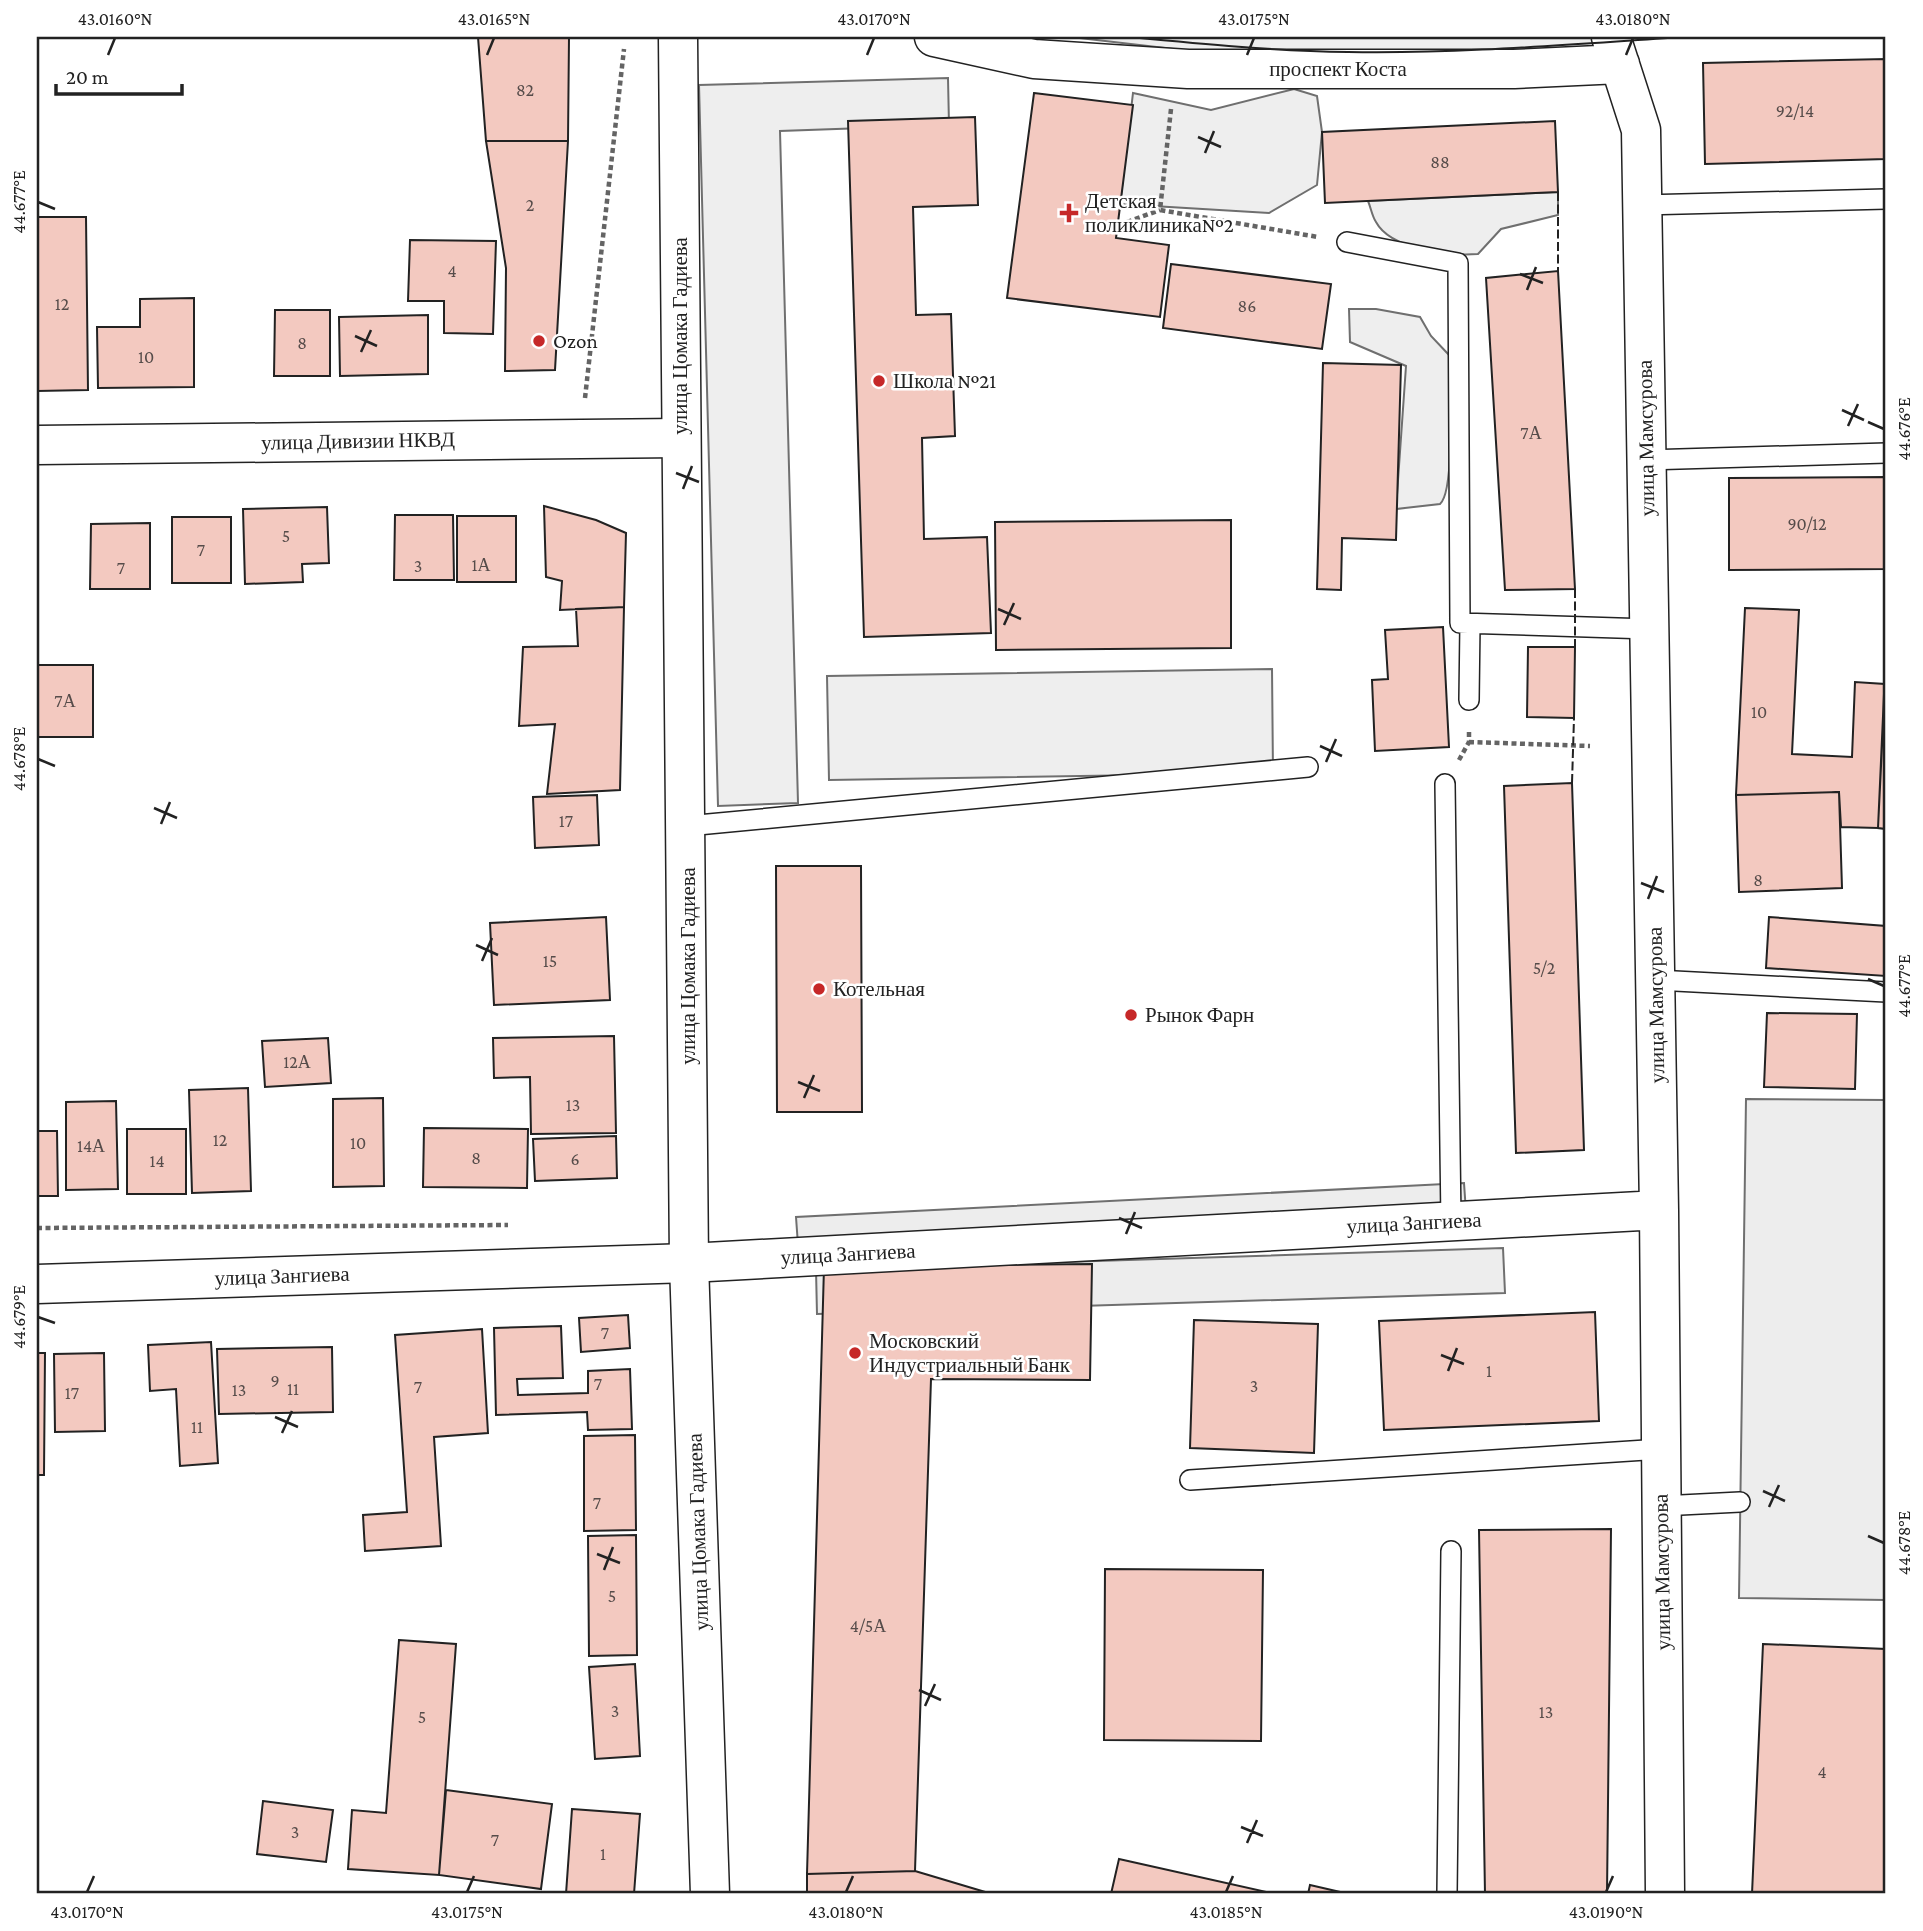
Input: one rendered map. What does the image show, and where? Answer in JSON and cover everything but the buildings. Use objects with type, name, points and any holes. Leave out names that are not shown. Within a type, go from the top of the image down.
[{"type":"street","name":"улица Цомака Гадиева","points":[[678,37],[689,1263],[710,1894]]},
{"type":"street","name":"проспект Коста","points":[[934,37],[1034,59],[1188,69],[1514,69],[1615,50]]},
{"type":"street","name":"улица Мамсурова","points":[[1615,50],[1641,130],[1656,980],[1665,1894]]},
{"type":"street","name":"улица Дивизии НКВД","points":[[37,445],[680,438]]},
{"type":"street","name":"улица Зангиева","points":[[37,1284],[689,1263],[1659,1210]]},
{"type":"lane","points":[[1642,205],[1886,199]]},
{"type":"lane","points":[[1347,242],[1458,263],[1460,623],[1649,629]]},
{"type":"lane","points":[[1646,460],[1886,453]]},
{"type":"lane","points":[[1469,700],[1470,624]]},
{"type":"lane","points":[[687,826],[1308,767]]},
{"type":"lane","points":[[1445,784],[1451,1221]]},
{"type":"lane","points":[[1656,980],[1886,992]]},
{"type":"lane","points":[[1190,1480],[1661,1449]]},
{"type":"lane","points":[[1661,1506],[1740,1502]]},
{"type":"lane","points":[[1447,1894],[1451,1551]]},
{"type":"path","points":[[585,402],[624,49]]},
{"type":"path","points":[[1160,210],[1172,107]]},
{"type":"path","points":[[1127,222],[1160,210],[1347,242]]},
{"type":"path","points":[[1445,784],[1469,742],[1469,700]]},
{"type":"path","points":[[1469,742],[1590,746]]},
{"type":"path","points":[[37,1228],[517,1224]]},
{"type":"shaded area","points":[[1071,37],[1595,37],[1593,52],[1242,57]]},
{"type":"shaded area","points":[[948,78],[949,125],[780,131],[798,803],[718,806],[699,85]]},
{"type":"shaded area","points":[[1294,89],[1317,96],[1322,132],[1317,185],[1269,213],[1120,204],[1133,93],[1211,110]]},
{"type":"shaded area","points":[[1558,192],[1558,215],[1501,229],[1478,254],[1437,252],[1394,239],[1376,222],[1368,201]]},
{"type":"shaded area","points":[[1349,309],[1376,309],[1420,317],[1431,336],[1449,355],[1450,457],[1445,495],[1440,504],[1396,509],[1406,366],[1350,342]]},
{"type":"shaded area","points":[[1272,669],[1273,773],[829,780],[827,676]]},
{"type":"shaded area","points":[[1746,1099],[1886,1100],[1886,1600],[1739,1598]]},
{"type":"shaded area","points":[[1464,1183],[1466,1212],[798,1245],[796,1217]]},
{"type":"shaded area","points":[[1503,1248],[1505,1293],[817,1314],[816,1270]]},
{"type":"tram line","points":[[1130,37],[1266,49],[1390,52],[1516,48],[1684,37]]},
{"type":"fence","points":[[1558,192],[1558,271]]},
{"type":"fence","points":[[1575,589],[1575,647]]},
{"type":"fence","points":[[1572,783],[1574,718]]},
{"type":"place","name":"Детская поликлиника№2","points":[[1069,213]]},
{"type":"place","name":"Ozon","points":[[539,341]]},
{"type":"place","name":"Школа №21","points":[[879,381]]},
{"type":"place","name":"Котельная","points":[[819,989]]},
{"type":"place","name":"Рынок Фарн","points":[[1131,1015]]},
{"type":"place","name":"Московский Индустриальный Банк","points":[[855,1353]]}]
